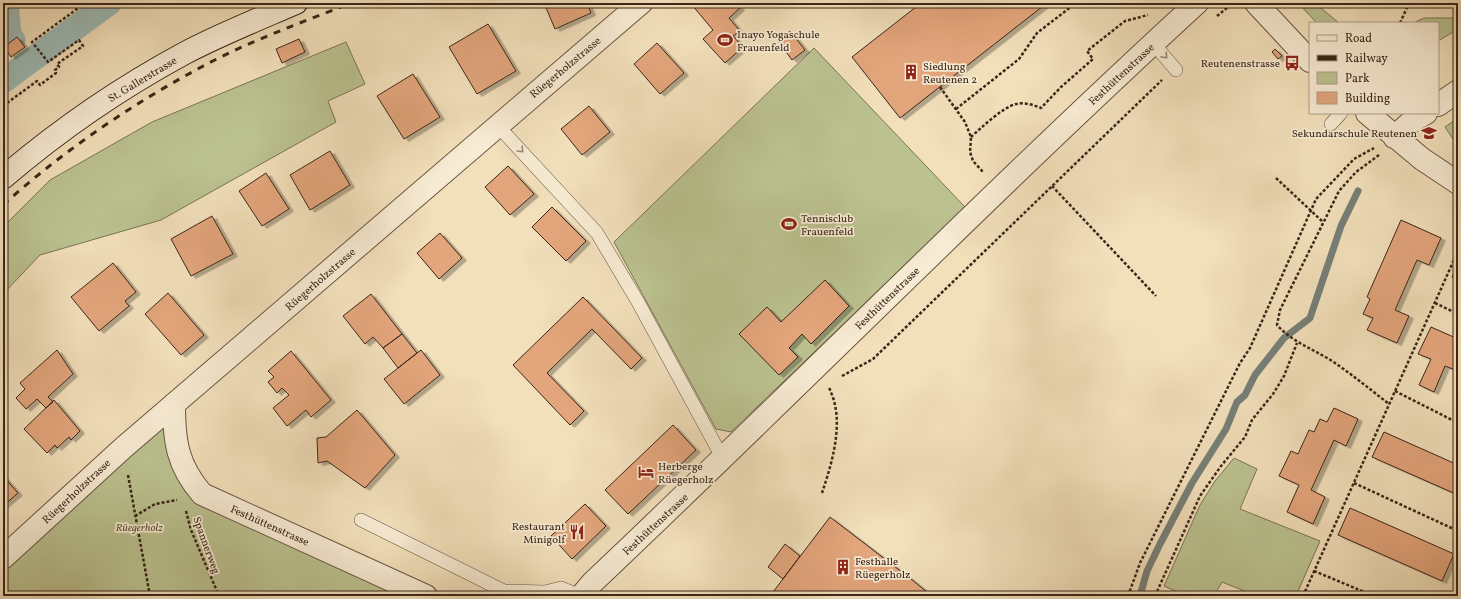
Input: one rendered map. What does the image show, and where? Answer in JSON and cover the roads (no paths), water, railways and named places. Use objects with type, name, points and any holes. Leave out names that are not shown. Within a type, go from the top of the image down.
[{"type":"street","name":"St. Gallerstrasse","points":[[3,178],[52,138],[132,84],[186,53],[235,29],[296,3]]},
{"type":"street","name":"Rüegerholzstrasse","points":[[3,558],[123,448],[497,125],[641,3]]},
{"type":"street","name":"Festhüttenstrasse","points":[[580,596],[592,582],[723,459],[999,189],[1196,3]]},
{"type":"street","points":[[1256,3],[1309,59]]},
{"type":"street","points":[[1439,104],[1458,91]]},
{"type":"street","points":[[1368,114],[1388,145],[1438,170],[1458,183]]},
{"type":"street","points":[[1388,145],[1411,122],[1424,114]]},
{"type":"street","name":"Festhüttenstrasse","points":[[174,404],[174,437],[180,461],[192,483],[202,494],[426,596]]},
{"type":"lane","points":[[1153,43],[1176,68]]},
{"type":"lane","points":[[1331,124],[1340,114]]},
{"type":"lane","points":[[497,125],[597,233],[638,302],[723,459]]},
{"type":"lane","points":[[361,520],[504,591],[545,592],[561,588],[580,596]]},
{"type":"water","points":[[3,3],[14,3],[10,20],[12,31],[3,41]]},
{"type":"waterway","points":[[6,3],[9,35],[13,40]]},
{"type":"waterway","points":[[3,81],[109,3]]},
{"type":"waterway","points":[[1140,596],[1147,571],[1160,544],[1192,483],[1226,429],[1237,402],[1245,395],[1255,375],[1284,338],[1310,318],[1341,226],[1358,191]]},
{"type":"railway","points":[[3,205],[48,167],[95,132],[169,85],[232,52],[291,26],[351,3]]},
{"type":"place","name":"Inayo Yogaschule Frauenfeld","points":[[725,40]]},
{"type":"place","name":"Reutenenstrasse","points":[[1292,63]]},
{"type":"place","name":"Siedlung Reutenen 2","points":[[911,72]]},
{"type":"place","name":"Sekundarschule Reutenen","points":[[1429,133]]},
{"type":"place","name":"Tennisclub Frauenfeld","points":[[789,224]]},
{"type":"place","name":"Herberge Rüegerholz","points":[[646,472]]},
{"type":"place","name":"Restaurant Minigolf","points":[[577,532]]},
{"type":"place","name":"Festhalle Rüegerholz","points":[[843,567]]},
{"type":"park label","name":"Rüegerholz","points":[[139,527]]}]
